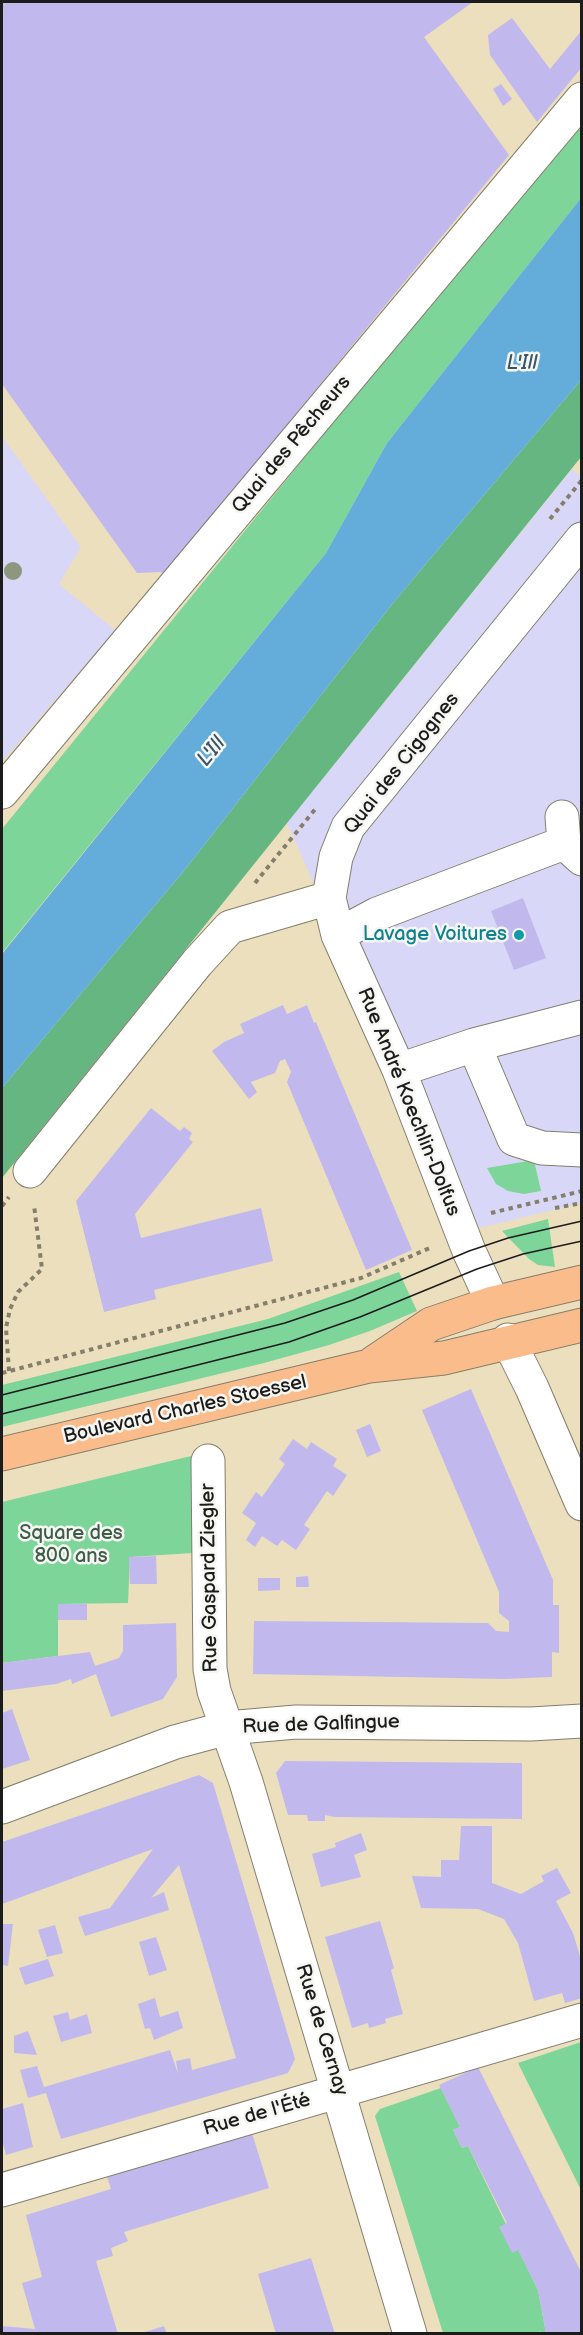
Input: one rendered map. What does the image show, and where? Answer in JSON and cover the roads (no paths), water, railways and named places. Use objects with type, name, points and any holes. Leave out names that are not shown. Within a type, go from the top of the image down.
[{"type":"main road","name":"Boulevard Charles Stoessel","points":[[369,1366],[431,1324],[493,1303],[582,1282]]},
{"type":"main road","points":[[493,1303],[508,1340]]},
{"type":"main road","name":"Boulevard Charles Stoessel","points":[[2,1454],[369,1366],[444,1358],[508,1340],[582,1325]]},
{"type":"street","name":"Quai des Pêcheurs","points":[[2,792],[582,99]]},
{"type":"street","name":"Quai des Cigognes","points":[[329,898],[336,857],[348,827],[582,538]]},
{"type":"street","points":[[338,934],[377,914],[569,840]]},
{"type":"street","name":"Rue André Koechlin-Dolfus","points":[[329,898],[338,934],[399,1070],[458,1224],[493,1303]]},
{"type":"street","points":[[30,1171],[197,963],[230,927],[329,898]]},
{"type":"street","points":[[399,1070],[474,1045],[582,1017]]},
{"type":"street","points":[[474,1045],[514,1139],[542,1148],[582,1150]]},
{"type":"street","points":[[508,1340],[532,1388],[582,1504]]},
{"type":"street","name":"Rue Gaspard Ziegler","points":[[208,1461],[210,1669],[213,1691],[227,1728]]},
{"type":"street","name":"Rue de Galfingue","points":[[2,1807],[175,1742],[227,1728],[296,1722],[531,1724],[582,1721]]},
{"type":"street","name":"Rue de Cernay","points":[[227,1728],[246,1782],[340,2091],[410,2334]]},
{"type":"street","name":"Rue de l'Été","points":[[2,2190],[582,2020]]},
{"type":"water","name":"L'Ill","points":[[581,198],[581,380],[393,603],[187,867],[2,1088],[2,954],[326,553],[387,443]]},
{"type":"tram line","points":[[2,1395],[285,1323],[353,1300],[469,1251],[508,1238],[582,1221]]},
{"type":"tram line","points":[[2,1414],[289,1342],[360,1317],[477,1269],[523,1254],[582,1241]]},
{"type":"place","name":"Lavage Voitures","points":[[519,935]]},
{"type":"park label","name":"Square des 800 ans","points":[[71,1546]]}]
